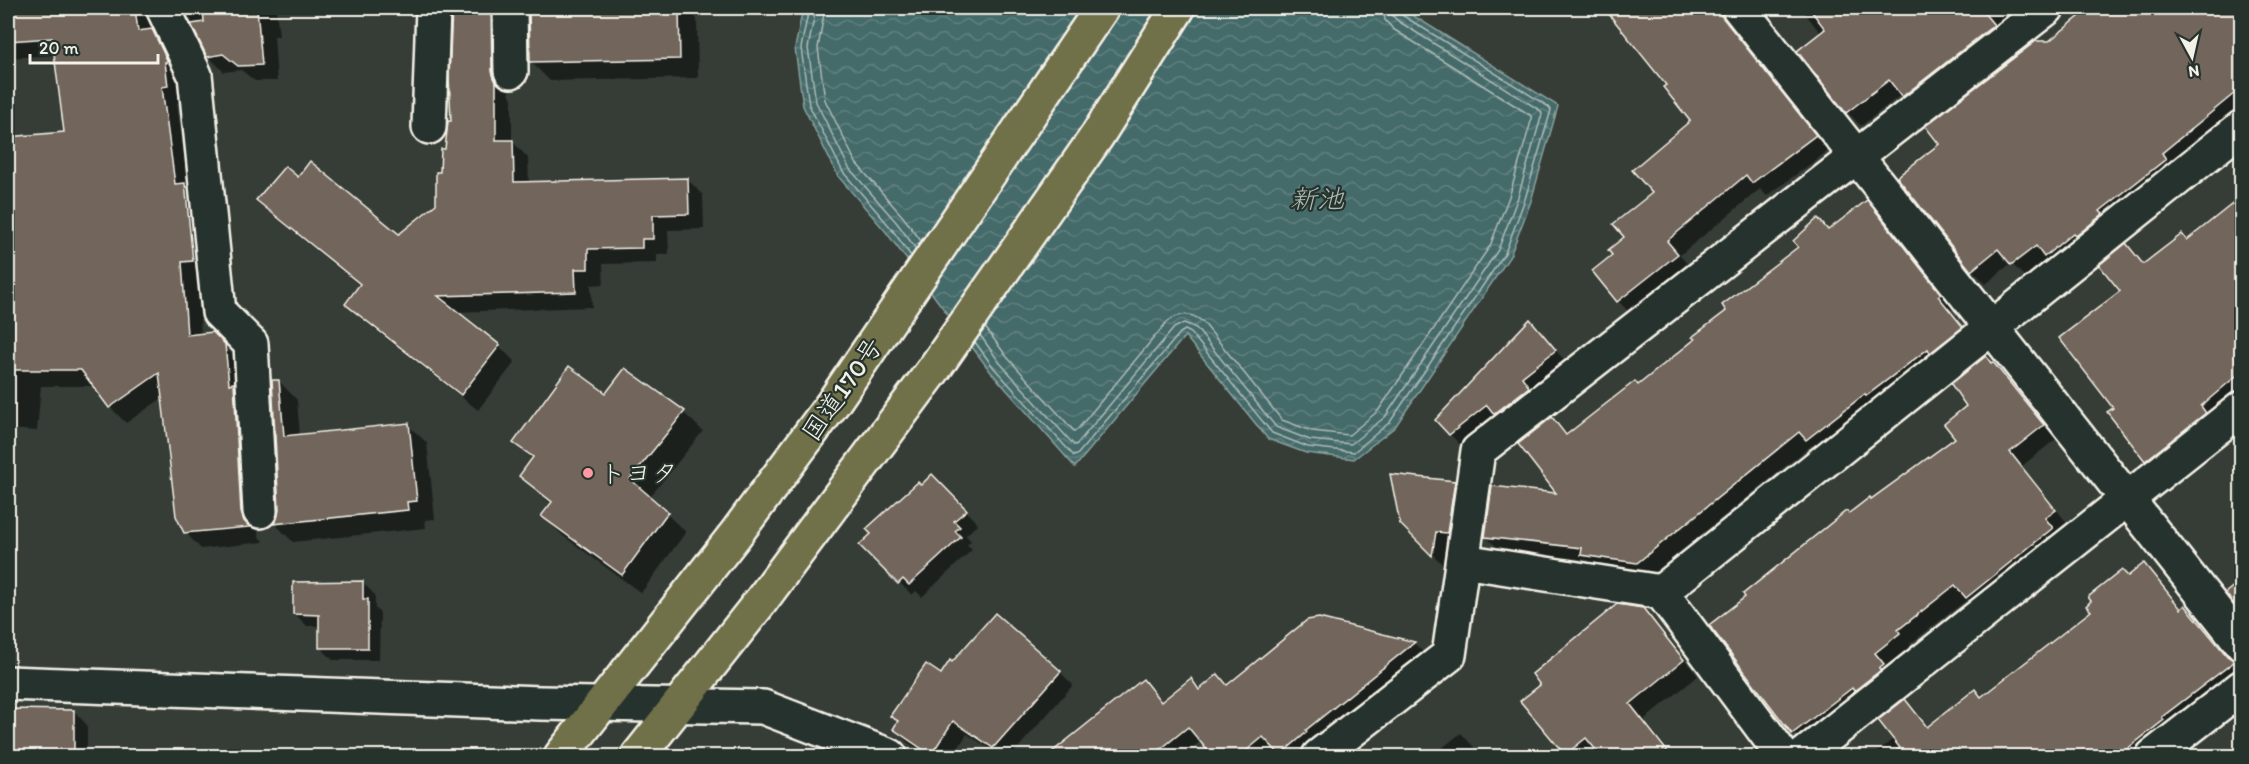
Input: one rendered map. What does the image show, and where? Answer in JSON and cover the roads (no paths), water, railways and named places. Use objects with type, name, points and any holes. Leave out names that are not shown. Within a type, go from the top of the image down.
[{"type":"highway","name":"国道170号","points":[[561,756],[749,516],[833,403],[1102,8]]},
{"type":"highway","points":[[638,756],[761,601],[934,369],[1097,136],[1178,8]]},
{"type":"street","points":[[163,8],[195,75],[219,312],[251,344],[260,511]]},
{"type":"street","points":[[429,127],[433,8]]},
{"type":"street","points":[[510,8],[511,71]]},
{"type":"street","points":[[1740,8],[2241,644]]},
{"type":"street","points":[[1319,756],[1449,655],[1478,451],[2047,8]]},
{"type":"street","points":[[1661,592],[2241,127]]},
{"type":"street","points":[[1803,756],[2241,408]]},
{"type":"street","points":[[1463,561],[1661,592],[1783,756]]},
{"type":"street","points":[[8,683],[540,703],[763,707],[890,756]]},
{"type":"street","points":[[2153,756],[2241,687]]},
{"type":"water","name":"新池","points":[[803,8],[1401,8],[1558,106],[1531,201],[1510,256],[1395,427],[1354,459],[1306,453],[1268,439],[1185,336],[1075,467],[990,371],[886,232],[838,176],[803,106],[795,48]]},
{"type":"place","name":"トヨタ","points":[[588,473]]}]
